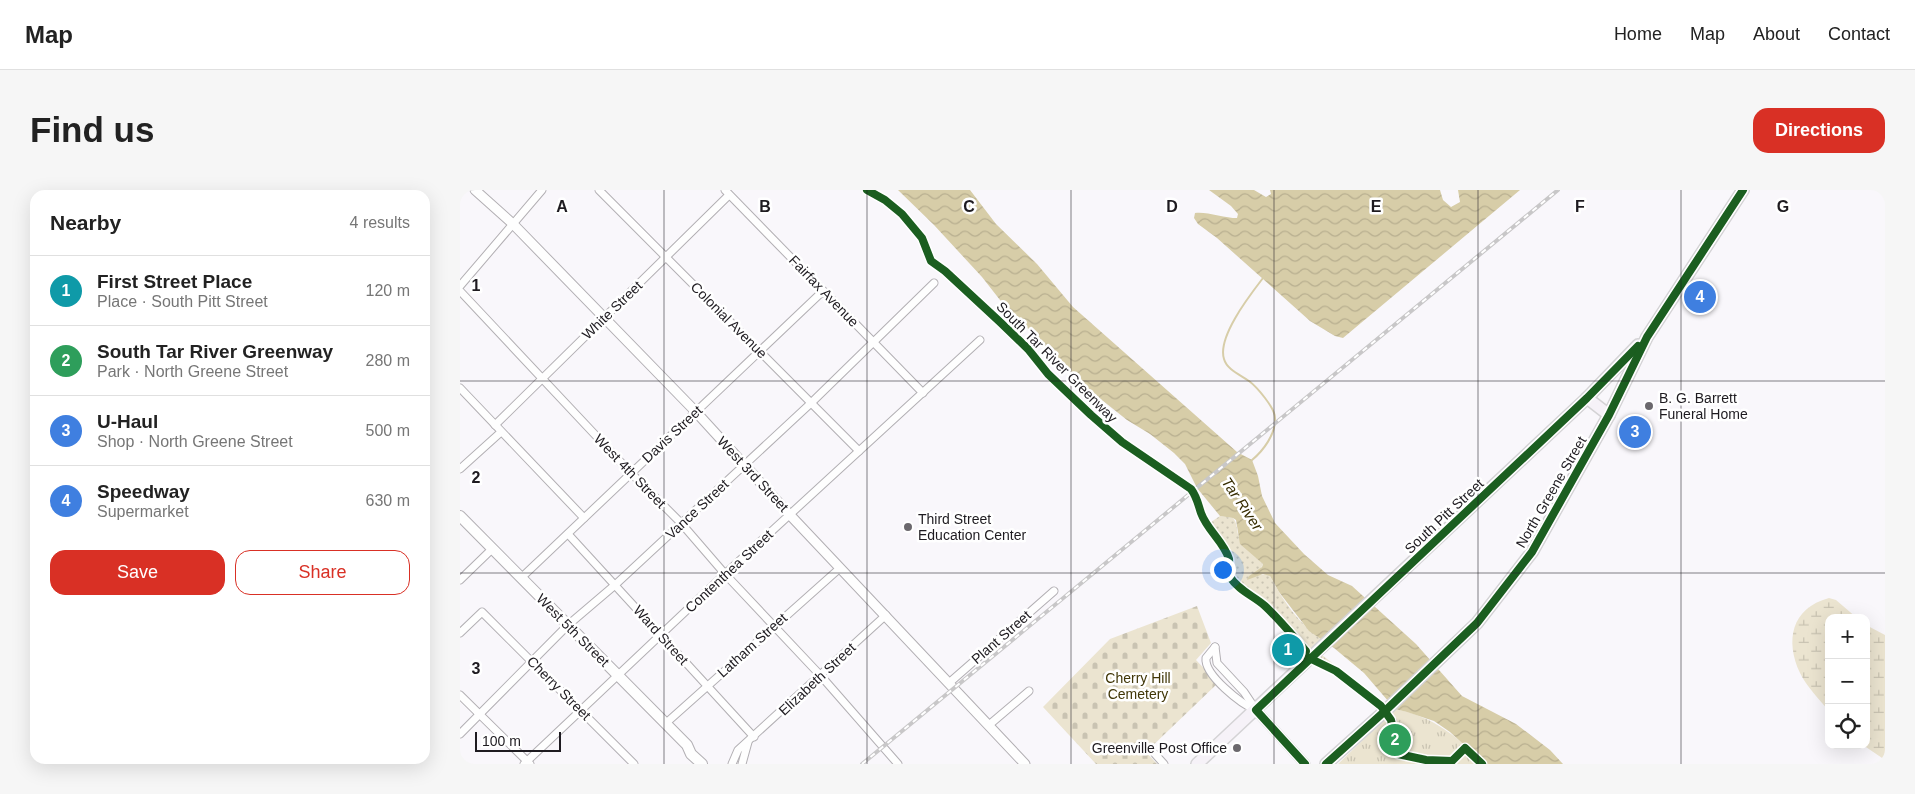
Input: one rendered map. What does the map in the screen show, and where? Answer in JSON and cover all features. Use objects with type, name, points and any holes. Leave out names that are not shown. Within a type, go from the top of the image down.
[{"type":"main road","name":"North Greene Street","points":[[1326,764],[1478,623],[1518,570],[1546,530],[1609,415],[1646,337],[1743,190]]},
{"type":"main road","name":"South Pitt Street","points":[[1197,764],[1587,398],[1646,337]]},
{"type":"main road","points":[[1587,398],[1609,415]]},
{"type":"main road","name":"West 5th Street","points":[[460,516],[666,724],[702,764]]},
{"type":"main road","name":"West 5th Street","points":[[686,745],[696,750],[710,764]]},
{"type":"street","name":"West 3rd Street","points":[[475,190],[513,224],[696,412],[790,515],[1025,764]]},
{"type":"street","points":[[460,286],[542,190]]},
{"type":"street","name":"Colonial Avenue","points":[[599,190],[760,351],[810,404],[859,451]]},
{"type":"street","name":"White Street","points":[[495,425],[666,258],[727,192]]},
{"type":"street","name":"Fairfax Avenue","points":[[727,192],[923,392]]},
{"type":"street","name":"Vance Street","points":[[460,734],[568,625],[615,585],[810,404],[934,284]]},
{"type":"street","name":"Davis Street","points":[[521,578],[823,290]]},
{"type":"street","name":"West 4th Street","points":[[460,291],[680,523],[821,676],[898,764]]},
{"type":"street","name":"Contenthea Street","points":[[527,763],[581,709],[725,574],[980,340]]},
{"type":"street","points":[[460,388],[584,518]]},
{"type":"street","points":[[460,469],[501,432]]},
{"type":"street","name":"Ward Street","points":[[568,534],[661,634],[751,739]]},
{"type":"street","points":[[460,580],[492,549]]},
{"type":"street","name":"Latham Street","points":[[666,724],[840,568]]},
{"type":"street","name":"Plant Street","points":[[949,683],[1054,591]]},
{"type":"street","name":"Cherry Street","points":[[460,633],[482,612],[634,764]]},
{"type":"street","name":"Elizabeth Street","points":[[732,764],[738,750],[886,615]]},
{"type":"street","points":[[1256,710],[1246,706],[1207,668],[1206,658],[1215,648],[1217,662],[1249,699],[1256,710],[1305,764]]},
{"type":"street","points":[[1206,661],[1217,662]]},
{"type":"street","points":[[1228,690],[1235,682]]},
{"type":"street","points":[[989,725],[1029,691]]},
{"type":"street","points":[[460,695],[527,763]]},
{"type":"street","points":[[742,764],[751,739]]},
{"type":"street","points":[[1155,754],[1164,764]]},
{"type":"green space","points":[[1220,516],[1233,518],[1241,541],[1263,564],[1260,575],[1267,574],[1270,576],[1292,611],[1306,627],[1322,640],[1310,652],[1266,605],[1235,580],[1233,561],[1208,524]]},
{"type":"green space","points":[[1829,598],[1836,600],[1852,614],[1825,614],[1825,706],[1800,673],[1793,649],[1795,627],[1799,618],[1806,609]]},
{"type":"green space","name":"Cherry Hill Cemetery","points":[[1197,606],[1211,643],[1196,660],[1218,683],[1146,752],[1157,764],[1096,764],[1043,707],[1110,639]]},
{"type":"green space","points":[[1870,627],[1885,635],[1885,760],[1869,749]]},
{"type":"green space","points":[[1322,655],[1383,703],[1376,709],[1335,673],[1313,664],[1315,659]]},
{"type":"green space","points":[[1395,709],[1422,717],[1444,729],[1485,764],[1338,764]]},
{"type":"water","name":"Tar River","points":[[898,190],[970,190],[996,224],[1037,264],[1073,307],[1237,452],[1252,460],[1262,496],[1275,523],[1304,554],[1328,575],[1352,586],[1416,644],[1462,696],[1516,724],[1550,750],[1563,764],[1485,764],[1450,732],[1434,721],[1395,709],[1364,673],[1334,648],[1309,631],[1279,592],[1270,576],[1263,574],[1247,580],[1263,564],[1240,544],[1236,520],[1220,516],[1197,488],[1185,464],[1150,434],[1127,420],[1083,385],[1000,300],[982,277],[934,225]]},
{"type":"water","points":[[1209,190],[1254,190],[1266,197],[1271,194],[1270,190],[1440,190],[1443,200],[1451,207],[1460,202],[1458,190],[1520,190],[1343,338],[1335,336],[1310,321],[1217,238],[1198,224],[1194,218],[1195,213],[1237,218],[1238,214],[1231,206]]},
{"type":"waterway","points":[[1252,460],[1271,436],[1275,424],[1274,414],[1269,403],[1256,388],[1228,366],[1224,359],[1223,350],[1225,339],[1236,317],[1263,278]]},
{"type":"railway","points":[[862,764],[1558,190]]},
{"type":"cycle path","name":"South Tar River Greenway","points":[[867,190],[885,200],[902,214],[922,238],[931,261],[945,271],[1000,322],[1028,349],[1048,374],[1091,415],[1122,442],[1191,489],[1207,525],[1227,553],[1230,577],[1242,590],[1261,602],[1276,617],[1306,651],[1305,656],[1336,671],[1381,706],[1391,720],[1398,754],[1426,760],[1452,761],[1465,748],[1482,764]]},
{"type":"cycle path","points":[[1326,764],[1385,711],[1477,623],[1532,552],[1609,415],[1647,337],[1743,190]]},
{"type":"cycle path","points":[[1305,764],[1256,710],[1587,398],[1638,346]]},
{"type":"place","name":"Speedway","points":[[1700,297]]},
{"type":"place","name":"B. G. Barrett Funeral Home","points":[[1649,406]]},
{"type":"place","name":"U-Haul","points":[[1635,432]]},
{"type":"place","name":"Third Street Education Center","points":[[908,527]]},
{"type":"place","name":"First Street Place","points":[[1288,650]]},
{"type":"place","name":"South Tar River Greenway","points":[[1395,740]]},
{"type":"place","name":"Greenville Post Office","points":[[1237,748]]}]
